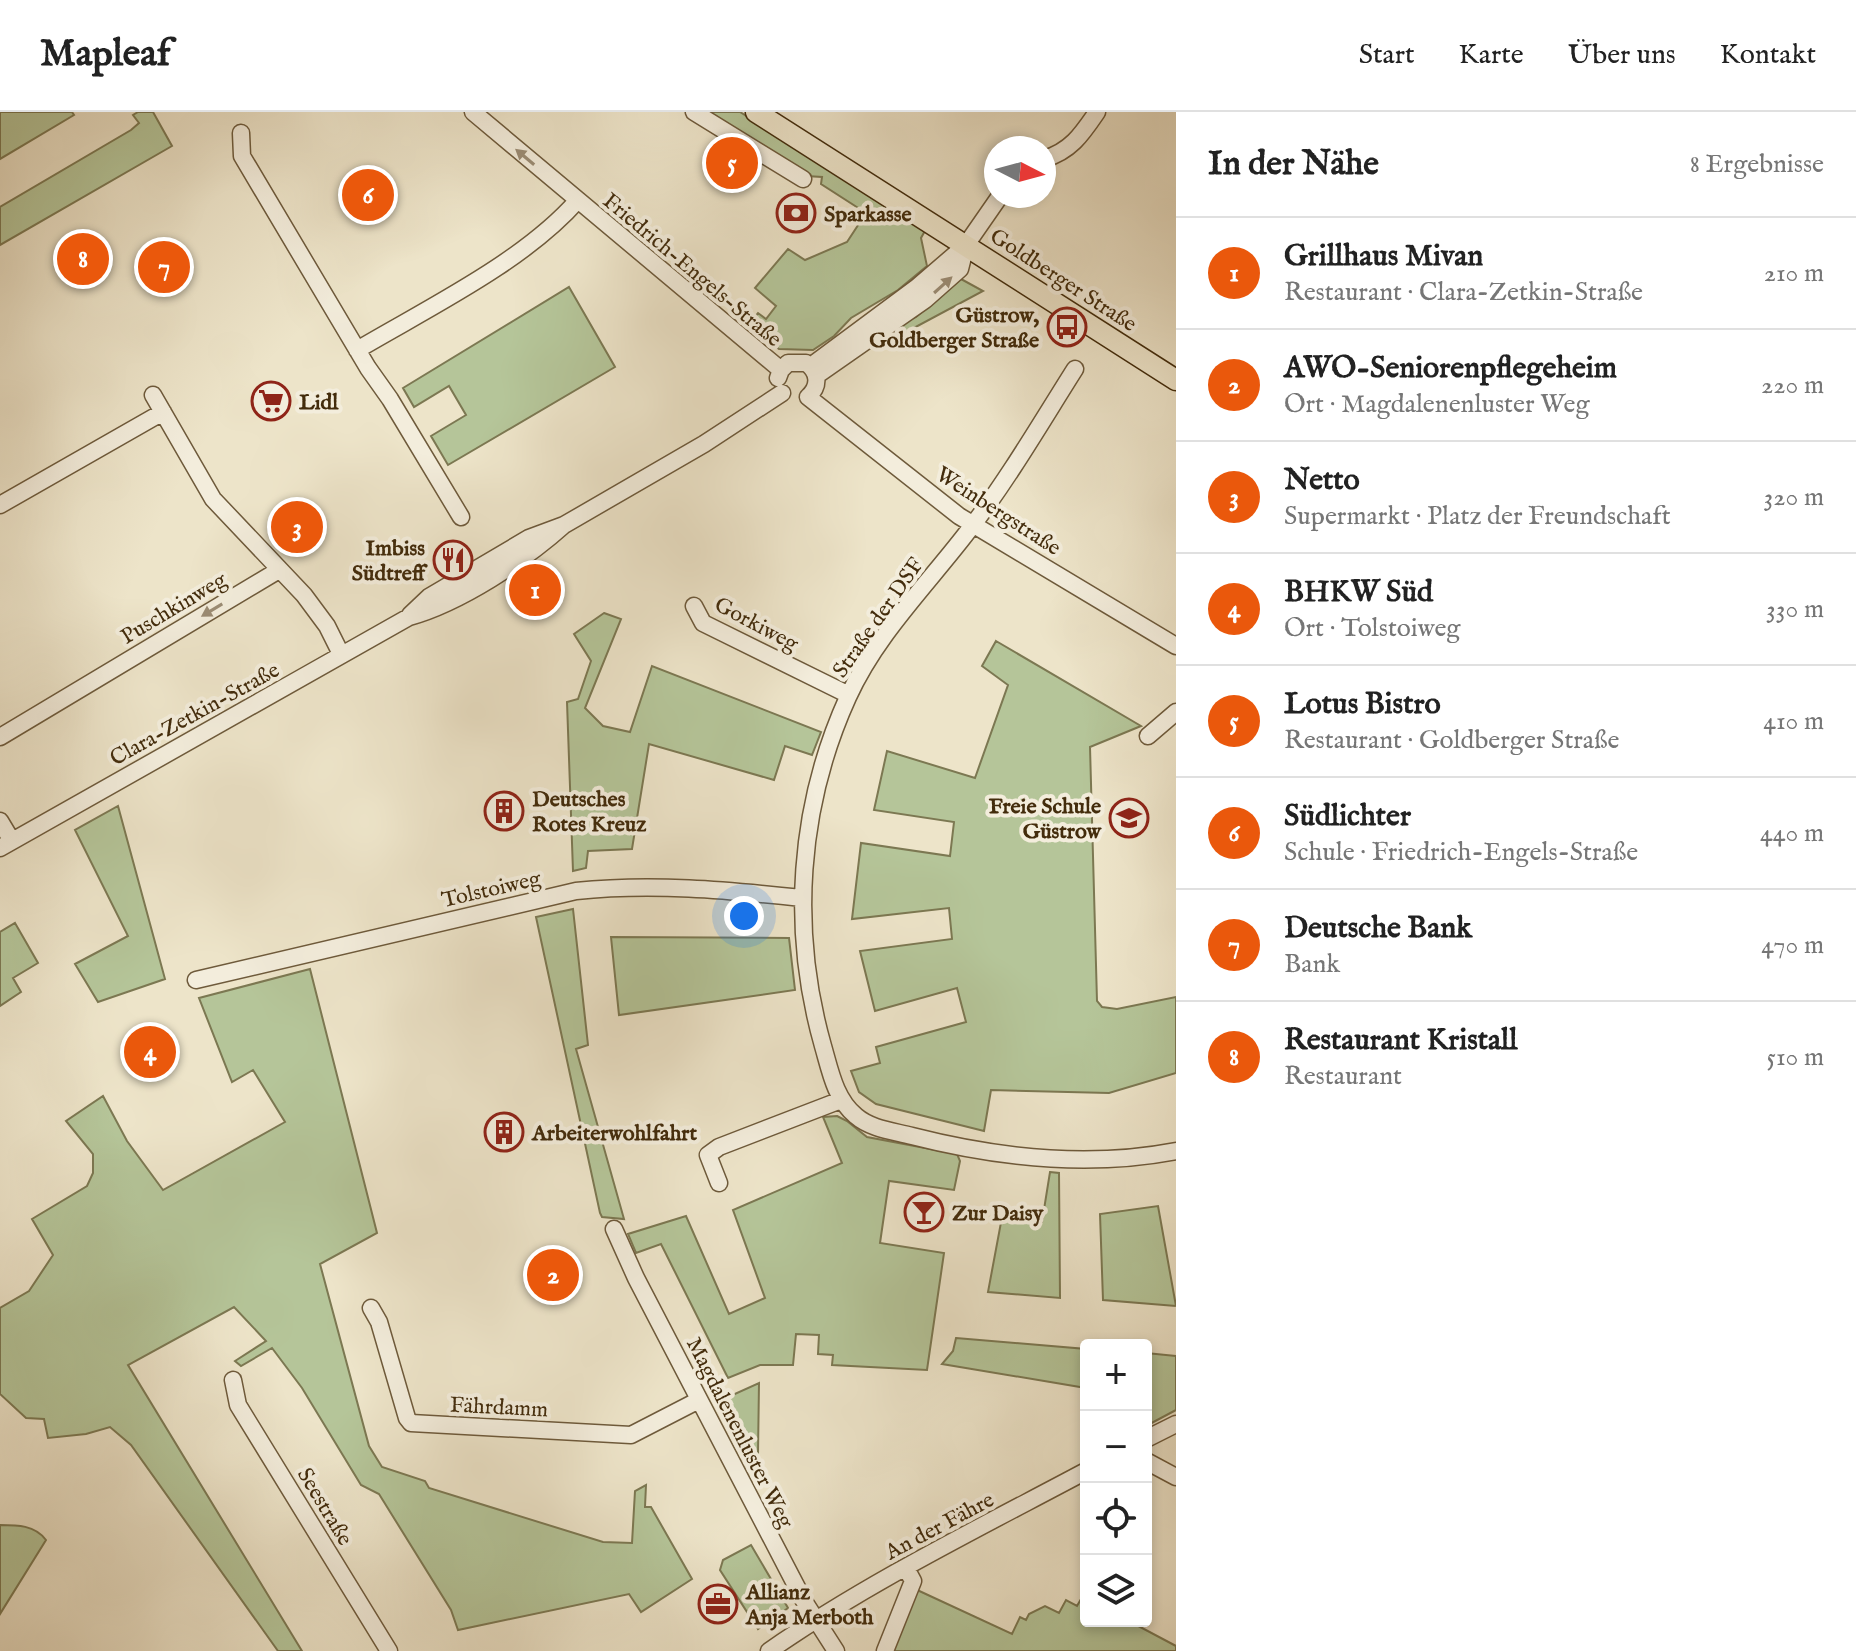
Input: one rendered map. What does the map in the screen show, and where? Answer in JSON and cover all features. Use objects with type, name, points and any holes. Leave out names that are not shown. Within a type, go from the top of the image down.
[{"type":"main road","name":"Goldberger Straße","points":[[756,112],[1176,380]]},
{"type":"street","name":"Friedrich-Engels-Straße","points":[[473,112],[781,370]]},
{"type":"street","points":[[694,112],[803,179]]},
{"type":"street","points":[[1056,155],[1077,142],[1097,112]]},
{"type":"street","points":[[241,133],[242,156],[461,517]]},
{"type":"street","name":"Friedrich-Engels-Straße","points":[[357,350],[525,248],[555,225],[577,201]]},
{"type":"street","name":"Goldberger Straße","points":[[966,245],[992,208]]},
{"type":"street","points":[[814,371],[966,245]]},
{"type":"street","points":[[794,361],[814,371],[815,389],[808,397],[795,400],[782,393],[778,384],[781,370],[794,361]]},
{"type":"street","name":"Straße der DSF","points":[[841,1100],[819,1032],[808,984],[802,898],[804,860],[815,797],[829,748],[849,695],[906,608],[973,525],[1075,369]]},
{"type":"street","name":"Clara-Zetkin-Straße","points":[[6,845],[409,617],[429,597],[529,538],[564,525],[704,444],[782,393]]},
{"type":"street","points":[[153,395],[213,499],[304,595],[327,626],[341,654]]},
{"type":"street","name":"Weinbergstraße","points":[[808,397],[973,525],[1176,646]]},
{"type":"street","points":[[0,505],[163,412]]},
{"type":"street","name":"Puschkinweg","points":[[0,737],[279,570]]},
{"type":"street","name":"Gorkiweg","points":[[694,606],[703,623],[849,695]]},
{"type":"street","points":[[1148,736],[1176,712]]},
{"type":"street","points":[[0,821],[6,845]]},
{"type":"street","name":"Tolstoiweg","points":[[196,980],[576,891],[610,887],[704,888],[802,898]]},
{"type":"street","points":[[719,1183],[708,1155],[719,1147],[841,1100],[855,1116],[871,1125],[927,1140],[1010,1155],[1094,1160],[1176,1151]]},
{"type":"street","name":"Magdalenenluster Weg","points":[[614,1229],[814,1620],[836,1651]]},
{"type":"street","name":"Fährdamm","points":[[371,1308],[379,1322],[411,1423],[631,1435],[699,1400]]},
{"type":"street","name":"Seestraße","points":[[233,1380],[238,1405],[389,1651]]},
{"type":"street","points":[[1152,1436],[1176,1424]]},
{"type":"street","points":[[1152,1464],[1176,1477]]},
{"type":"street","name":"An der Fähre","points":[[769,1651],[814,1620],[1080,1474]]},
{"type":"street","points":[[885,1651],[913,1581],[906,1568]]},
{"type":"green space","points":[[0,112],[72,112],[74,115],[0,159]]},
{"type":"green space","points":[[153,112],[172,146],[0,245],[0,207],[131,130],[139,123],[133,115]]},
{"type":"green space","points":[[704,112],[740,112],[926,229],[921,238],[927,266],[898,290],[851,318],[834,336],[813,350],[779,349],[762,336],[753,319],[758,313],[766,319],[776,306],[755,288],[788,249],[805,260],[847,242],[866,213],[821,184],[822,177],[806,176]]},
{"type":"green space","points":[[961,279],[983,291],[897,337],[894,327],[916,317]]},
{"type":"green space","points":[[569,287],[615,367],[448,465],[431,436],[466,415],[449,386],[414,407],[403,388]]},
{"type":"green space","points":[[604,613],[621,619],[585,708],[603,726],[630,732],[652,666],[821,732],[812,755],[785,746],[774,780],[649,744],[632,849],[588,851],[586,868],[573,871],[567,702],[578,699],[591,661],[574,634]]},
{"type":"green space","points":[[996,641],[1141,726],[1090,747],[1097,1001],[1102,1007],[1117,1009],[1176,997],[1176,1073],[1109,1093],[991,1090],[984,1131],[876,1104],[859,1092],[851,1071],[880,1063],[876,1047],[966,1022],[957,988],[875,1011],[860,951],[952,939],[949,908],[852,919],[861,843],[950,856],[954,822],[874,810],[887,751],[975,778],[1008,685],[982,666]]},
{"type":"green space","points":[[118,806],[165,979],[98,1002],[75,964],[128,936],[75,830]]},
{"type":"green space","points":[[573,909],[588,1045],[576,1049],[624,1219],[602,1217],[600,1213],[536,917]]},
{"type":"green space","points":[[15,923],[38,963],[13,978],[21,992],[0,1006],[0,932]]},
{"type":"green space","points":[[611,937],[789,938],[795,990],[619,1015]]},
{"type":"green space","points":[[310,969],[377,1233],[320,1264],[369,1446],[382,1467],[425,1481],[429,1488],[603,1542],[632,1543],[635,1491],[646,1485],[645,1507],[651,1507],[692,1579],[641,1612],[629,1594],[458,1630],[451,1610],[379,1494],[361,1485],[302,1388],[272,1348],[241,1366],[235,1361],[266,1341],[234,1307],[128,1365],[302,1651],[278,1651],[131,1445],[110,1427],[86,1434],[48,1438],[44,1419],[26,1418],[0,1394],[0,1308],[29,1291],[53,1255],[32,1219],[87,1186],[93,1173],[93,1154],[66,1121],[103,1096],[127,1141],[163,1190],[285,1122],[253,1070],[232,1082],[199,998]]},
{"type":"green space","points":[[837,1116],[867,1137],[957,1154],[960,1161],[954,1190],[889,1181],[880,1243],[944,1253],[927,1370],[832,1365],[833,1355],[818,1354],[819,1335],[796,1334],[793,1365],[760,1365],[728,1378],[661,1244],[636,1253],[628,1234],[686,1216],[729,1314],[765,1298],[733,1210],[842,1163],[823,1117]]},
{"type":"green space","points":[[1050,1172],[1059,1173],[1060,1298],[988,1292],[1002,1217],[1042,1222]]},
{"type":"green space","points":[[1158,1206],[1176,1306],[1103,1300],[1100,1214]]},
{"type":"green space","points":[[956,1338],[1080,1348],[1080,1387],[942,1364],[953,1351]]},
{"type":"green space","points":[[1152,1354],[1176,1356],[1176,1410],[1152,1423]]},
{"type":"green space","points":[[759,1383],[758,1454],[754,1475],[717,1402]]},
{"type":"green space","points":[[0,1525],[31,1529],[46,1540],[0,1614]]},
{"type":"green space","points":[[751,1545],[788,1608],[758,1629],[720,1570],[723,1560]]},
{"type":"green space","points":[[915,1589],[1012,1634],[1020,1617],[1026,1620],[1029,1614],[1045,1606],[1059,1613],[1066,1600],[1077,1606],[1080,1601],[1080,1627],[1140,1627],[1176,1646],[1176,1651],[892,1651]]},
{"type":"place","name":"Lotus Bistro","points":[[732,163]]},
{"type":"place","name":"Südlichter","points":[[368,195]]},
{"type":"place","name":"Sparkasse","points":[[796,213]]},
{"type":"place","name":"Restaurant Kristall","points":[[83,259]]},
{"type":"place","name":"Deutsche Bank","points":[[164,267]]},
{"type":"place","name":"Güstrow, Goldberger Straße","points":[[1067,327]]},
{"type":"place","name":"Lidl","points":[[271,401]]},
{"type":"place","name":"Netto","points":[[297,527]]},
{"type":"place","name":"Imbiss Südtreff","points":[[453,560]]},
{"type":"place","name":"Grillhaus Mivan","points":[[535,590]]},
{"type":"place","name":"Deutsches Rotes Kreuz","points":[[504,811]]},
{"type":"place","name":"Freie Schule Güstrow","points":[[1129,818]]},
{"type":"place","name":"BHKW Süd","points":[[150,1052]]},
{"type":"place","name":"Arbeiterwohlfahrt","points":[[504,1132]]},
{"type":"place","name":"Zur Daisy","points":[[924,1212]]},
{"type":"place","name":"AWO-Seniorenpflegeheim","points":[[553,1275]]},
{"type":"place","name":"Allianz Anja Merboth","points":[[718,1604]]}]
